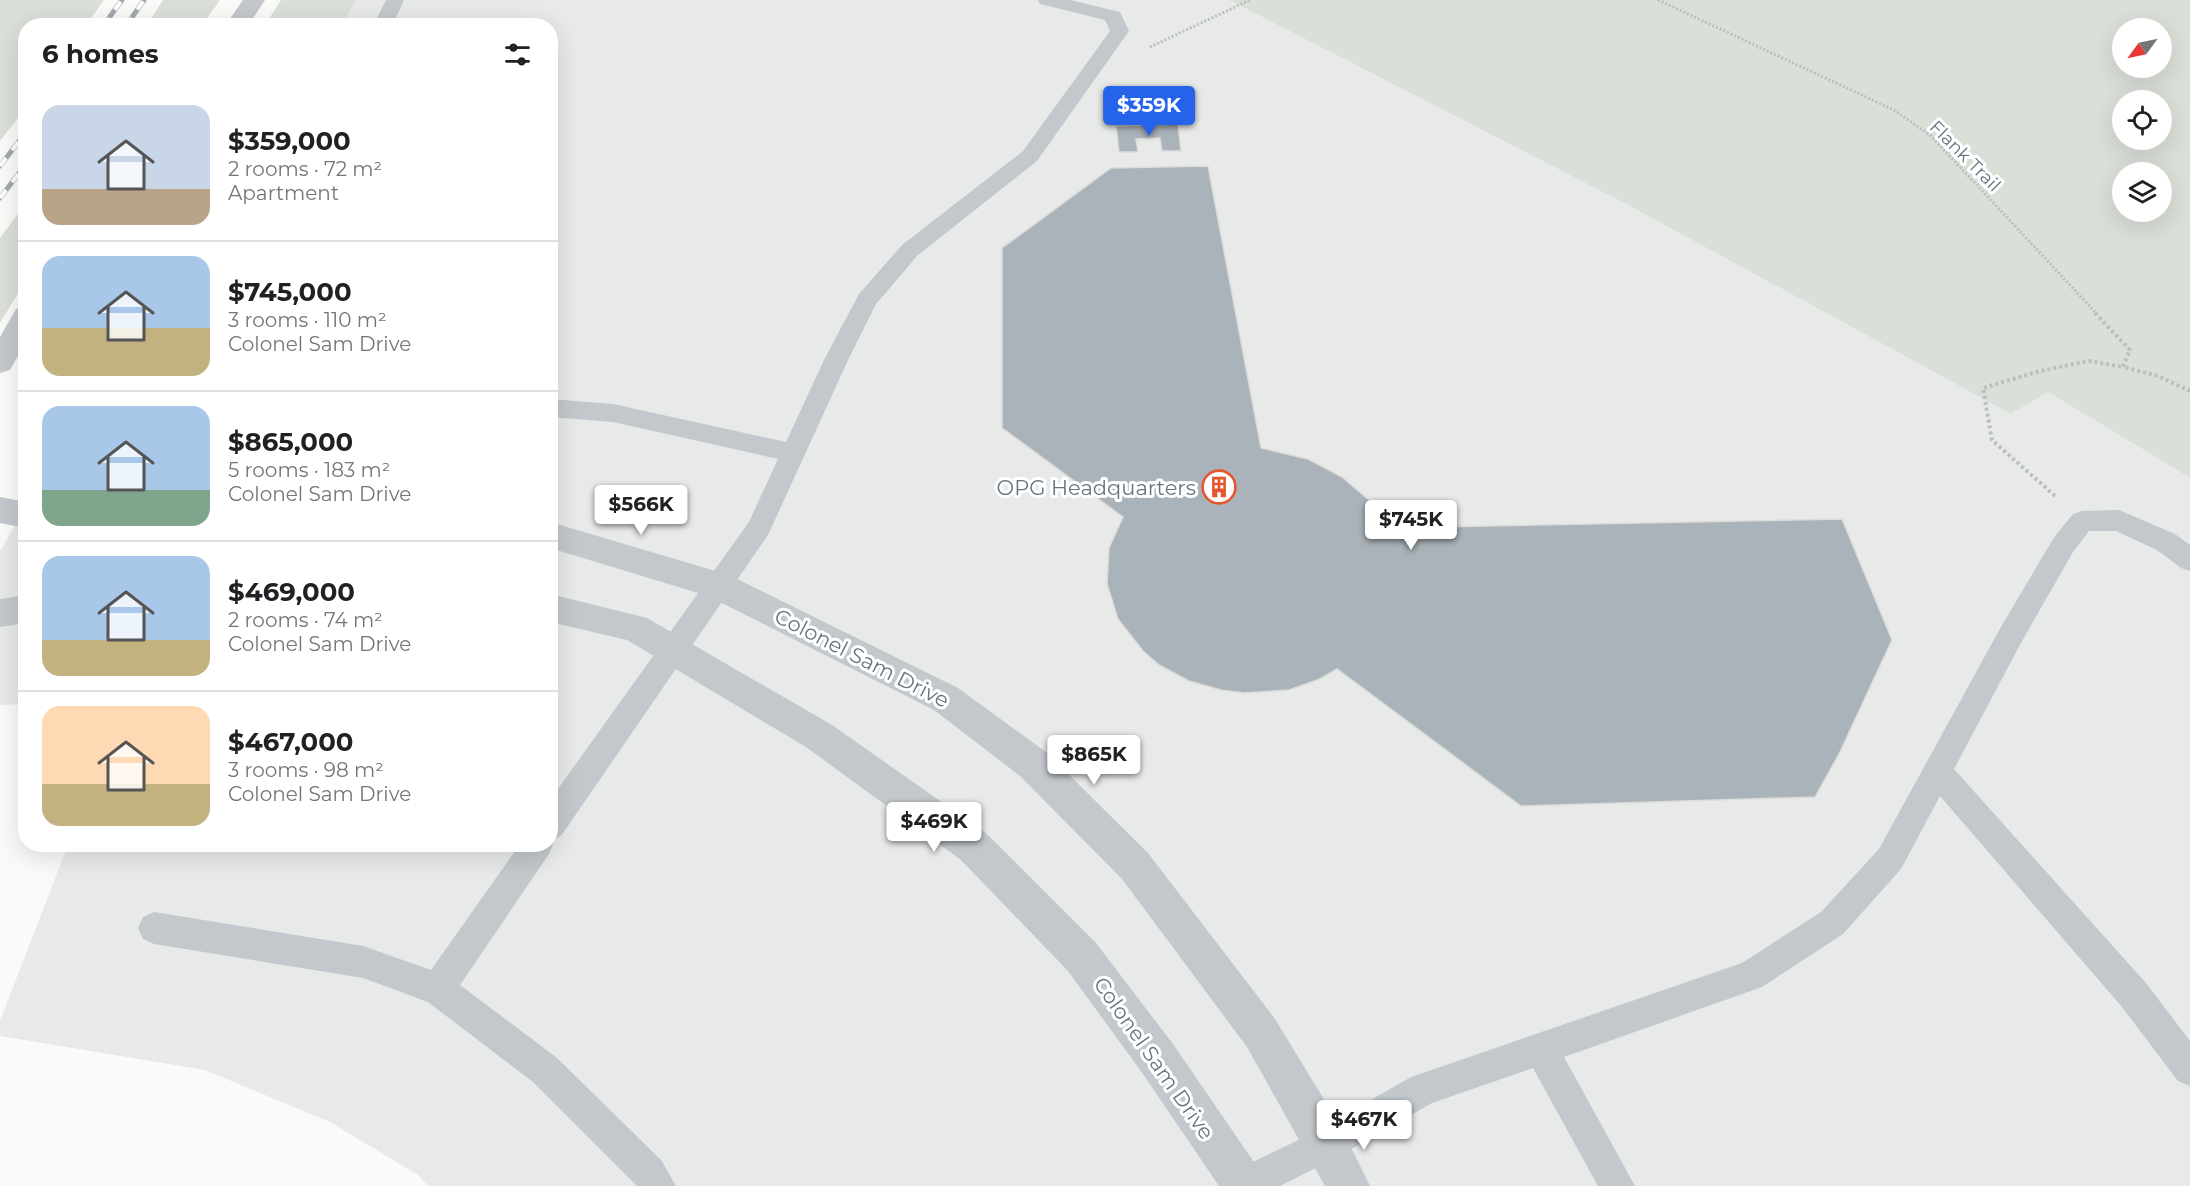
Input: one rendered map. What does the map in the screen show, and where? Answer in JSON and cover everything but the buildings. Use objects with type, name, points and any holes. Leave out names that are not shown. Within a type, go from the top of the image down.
[{"type":"street","points":[[242,18],[254,0]]},
{"type":"street","points":[[0,362],[18,330]]},
{"type":"street","points":[[0,510],[18,513]]},
{"type":"street","name":"Colonel Sam Drive","points":[[558,537],[717,585],[946,699],[1033,764],[1135,866],[1261,1033],[1327,1144],[1348,1186]]},
{"type":"street","points":[[0,613],[18,610]]},
{"type":"street","name":"Colonel Sam Drive","points":[[558,610],[635,628],[819,736],[974,847],[1082,957],[1158,1059],[1244,1186]]},
{"type":"lane","points":[[386,18],[395,0]]},
{"type":"lane","points":[[558,815],[759,528],[867,300],[910,250],[1030,156],[1120,31],[1113,16],[1047,0]]},
{"type":"lane","points":[[558,409],[613,413],[793,453]]},
{"type":"lane","points":[[1244,1186],[1327,1144],[1423,1089],[1751,976],[1832,923],[1890,859],[2018,623],[2064,544],[2082,521],[2119,520],[2166,542],[2190,560]]},
{"type":"lane","points":[[1937,771],[2134,995],[2190,1069]]},
{"type":"lane","points":[[438,989],[532,852]]},
{"type":"lane","points":[[154,928],[363,962],[438,989],[545,1070],[649,1173],[658,1186]]},
{"type":"lane","points":[[1541,1048],[1617,1186]]},
{"type":"path","points":[[1111,43],[1148,48],[1250,0]]},
{"type":"path","name":"Flank Trail","points":[[1658,0],[1894,110],[1931,136],[2130,350],[2123,367]]},
{"type":"path","points":[[2082,521],[1992,440],[1983,388],[2040,371],[2089,361],[2158,376],[2190,391]]},
{"type":"shaded area","points":[[0,0],[104,0],[91,18],[18,18],[18,118],[0,141]]},
{"type":"shaded area","points":[[163,0],[220,0],[207,18],[151,18]]},
{"type":"shaded area","points":[[281,0],[356,0],[345,18],[269,18]]},
{"type":"shaded area","points":[[332,0],[1229,0],[1628,205],[2011,414],[2048,392],[2190,478],[2190,1186],[428,1186],[418,1175],[330,1122],[205,1070],[0,1036],[0,1021],[65,852],[558,852],[558,18],[320,18]]},
{"type":"shaded area","points":[[1229,0],[2190,0],[2190,478],[2048,392],[2011,414],[1628,205]]},
{"type":"shaded area","points":[[18,214],[18,293],[0,323],[0,238]]},
{"type":"shaded area","points":[[18,521],[18,704],[0,705],[0,551]]},
{"type":"railway","points":[[109,18],[122,0]]},
{"type":"railway","points":[[132,18],[144,0]]},
{"type":"railway","points":[[0,166],[18,142]]},
{"type":"railway","points":[[0,198],[18,174]]},
{"type":"place","name":"OPG Headquarters","points":[[1219,487]]}]
